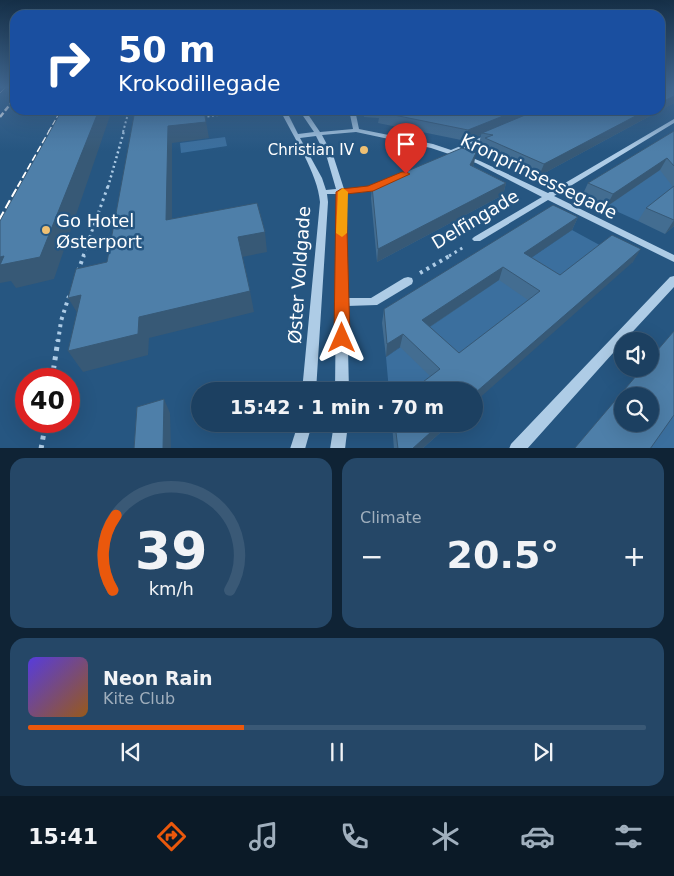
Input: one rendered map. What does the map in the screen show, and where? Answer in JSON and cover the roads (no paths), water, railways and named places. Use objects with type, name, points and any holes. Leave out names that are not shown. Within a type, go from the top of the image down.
[{"type":"street","name":"Øster Voldgade","points":[[286,115],[323,192],[324,202],[311,382]]},
{"type":"street","points":[[305,115],[318,133],[335,167],[341,192],[342,382]]},
{"type":"street","points":[[353,115],[356,130]]},
{"type":"street","name":"Delfingade","points":[[477,239],[674,121]]},
{"type":"street","name":"Kronprinsessegade","points":[[297,136],[356,130],[452,151],[674,259]]},
{"type":"street","points":[[441,160],[452,151],[496,133]]},
{"type":"street","points":[[323,192],[370,189],[388,182]]},
{"type":"street","points":[[516,448],[674,280]]},
{"type":"street","points":[[342,302],[373,302],[408,281]]},
{"type":"street","points":[[297,448],[302,432]]},
{"type":"street","points":[[337,448],[340,432]]},
{"type":"railway","points":[[0,117],[6,109]]},
{"type":"railway","points":[[49,132],[59,115]]},
{"type":"railway","points":[[18,187],[50,131]]},
{"type":"railway","points":[[0,220],[19,186]]},
{"type":"place","name":"Christian IV","points":[[364,150]]},
{"type":"place","name":"Go Hotel Østerport","points":[[46,230]]}]
